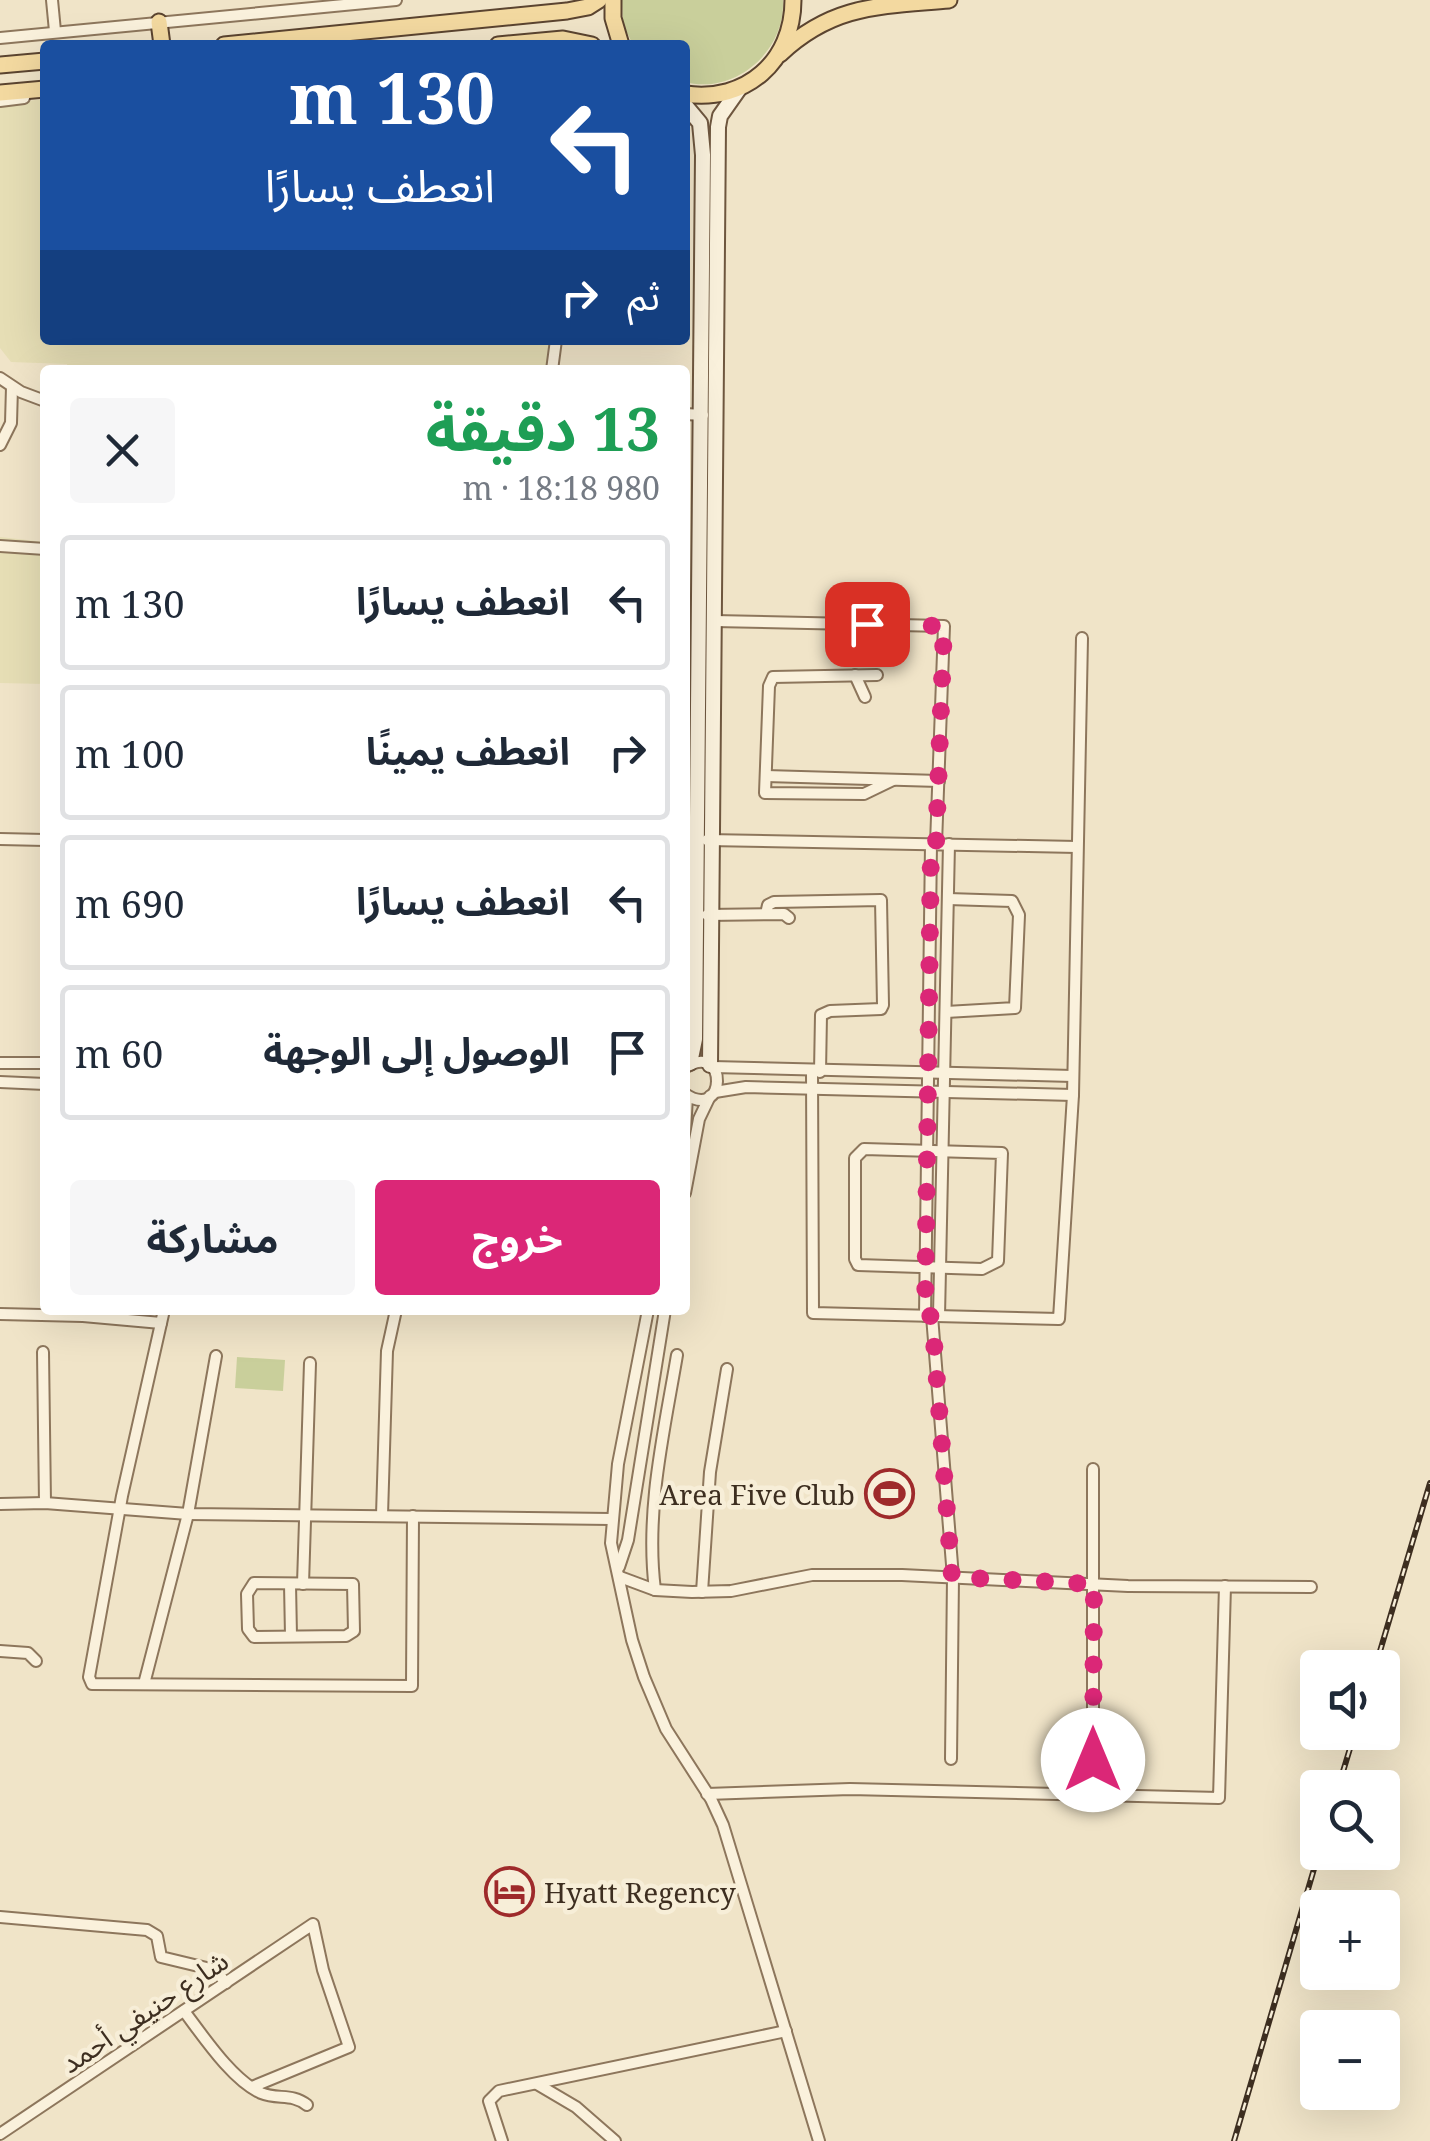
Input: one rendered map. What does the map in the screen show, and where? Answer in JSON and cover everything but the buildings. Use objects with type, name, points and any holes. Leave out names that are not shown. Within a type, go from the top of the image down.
[{"type":"main road","points":[[276,40],[567,12],[598,0]]},
{"type":"main road","points":[[613,0],[613,18],[620,40]]},
{"type":"main road","points":[[780,54],[794,18],[794,0]]},
{"type":"main road","points":[[690,94],[714,96],[754,81],[806,32],[835,16],[878,6],[949,0]]},
{"type":"main road","points":[[159,22],[161,40]]},
{"type":"main road","points":[[0,65],[40,61]]},
{"type":"main road","points":[[0,97],[40,93]]},
{"type":"street","points":[[52,0],[55,31]]},
{"type":"street","points":[[0,38],[396,0]]},
{"type":"street","points":[[704,840],[692,646],[693,582],[709,435],[703,415],[718,127],[720,116],[739,89]]},
{"type":"street","points":[[690,110],[702,133],[709,330],[714,621],[704,915],[707,1036],[711,1066],[718,1079],[696,1132],[690,1165]]},
{"type":"street","points":[[0,378],[40,399]]},
{"type":"street","points":[[0,445],[11,423],[12,387]]},
{"type":"street","points":[[690,414],[703,415]]},
{"type":"street","points":[[0,546],[40,549]]},
{"type":"street","points":[[714,621],[944,626],[927,1092],[926,1268],[952,1577],[952,1759]]},
{"type":"street","points":[[766,914],[774,902],[881,900],[883,1005],[880,1009],[820,1015],[812,1090],[813,1313],[1059,1319],[1072,1095],[1082,638]]},
{"type":"street","points":[[855,675],[865,697]]},
{"type":"street","points":[[877,675],[773,677],[769,686],[765,793],[864,794],[893,780]]},
{"type":"street","points":[[766,776],[939,781]]},
{"type":"street","points":[[0,839],[40,840]]},
{"type":"street","points":[[704,840],[1077,847]]},
{"type":"street","points":[[932,1316],[940,1269],[948,899],[939,844]]},
{"type":"street","points":[[946,1012],[1015,1008],[1019,915],[1012,902],[948,899]]},
{"type":"street","points":[[704,915],[784,914],[789,918]]},
{"type":"street","points":[[690,1056],[695,1038],[704,915]]},
{"type":"street","points":[[690,1065],[701,1061],[711,1066],[816,1072],[1072,1076]]},
{"type":"street","points":[[0,1063],[40,1063]]},
{"type":"street","points":[[0,1082],[40,1084]]},
{"type":"street","points":[[690,1097],[698,1100],[746,1087],[1072,1095]]},
{"type":"street","points":[[864,1149],[926,1150],[1002,1153],[998,1261],[982,1270],[862,1267],[856,1263],[855,1158],[864,1149]]},
{"type":"street","points":[[0,1314],[40,1315]]},
{"type":"street","points":[[42,1315],[160,1323]]},
{"type":"street","points":[[162,1315],[88,1677],[92,1684],[412,1686],[412,1516]]},
{"type":"street","points":[[382,1515],[387,1351],[395,1315]]},
{"type":"street","points":[[647,1315],[618,1464],[611,1543],[644,1677],[666,1728],[724,1825],[820,2141]]},
{"type":"street","points":[[619,1572],[628,1540],[664,1315]]},
{"type":"street","points":[[43,1352],[45,1503]]},
{"type":"street","points":[[655,1590],[652,1521],[677,1354]]},
{"type":"street","points":[[144,1684],[188,1514],[216,1356]]},
{"type":"street","points":[[303,1584],[310,1363]]},
{"type":"street","points":[[702,1592],[710,1472],[727,1369]]},
{"type":"street","points":[[1093,1469],[1093,1795]]},
{"type":"street","points":[[0,1504],[45,1503],[188,1514],[612,1519]]},
{"type":"street","points":[[619,1572],[655,1590],[702,1592],[731,1591],[812,1576],[1311,1587]]},
{"type":"street","points":[[254,1583],[303,1584],[353,1584],[354,1631],[346,1636],[254,1636],[248,1629],[248,1594],[254,1583]]},
{"type":"street","points":[[290,1584],[291,1636]]},
{"type":"street","points":[[708,1794],[850,1789],[1219,1798],[1225,1586]]},
{"type":"street","points":[[0,1652],[28,1654],[36,1661]]},
{"type":"street","points":[[0,1916],[151,1931],[157,1936],[162,1958],[216,1970],[226,1983]]},
{"type":"street","name":"شارع حنيفي أحمد","points":[[0,2134],[312,1924],[323,1970],[350,2047],[252,2087]]},
{"type":"street","points":[[184,2011],[222,2060],[252,2087],[261,2093],[292,2096],[307,2105]]},
{"type":"street","points":[[502,2141],[489,2101],[492,2094],[786,2030]]},
{"type":"street","points":[[536,2084],[576,2107],[615,2141]]},
{"type":"shaded area","points":[[40,100],[40,345],[548,345],[546,365],[11,362],[0,348],[0,104]]},
{"type":"shaded area","points":[[0,537],[40,541],[40,684],[0,683]]},
{"type":"green space","points":[[622,0],[783,0],[782,19],[766,52],[754,65],[722,82],[690,83],[690,40],[631,40],[623,24]]},
{"type":"green space","points":[[237,1357],[285,1360],[283,1391],[235,1388]]},
{"type":"railway","points":[[1380,1650],[1430,1483]]},
{"type":"railway","points":[[1343,1770],[1350,1750]]},
{"type":"railway","points":[[1234,2141],[1314,1870]]},
{"type":"place","name":"Area Five Club","points":[[890,1494]]},
{"type":"place","name":"Hyatt Regency","points":[[509,1892]]},
{"type":"route","points":[[867,624],[944,626],[936,844],[931,844],[925,1316],[932,1316],[952,1577],[1094,1584],[1093,1760]]}]
